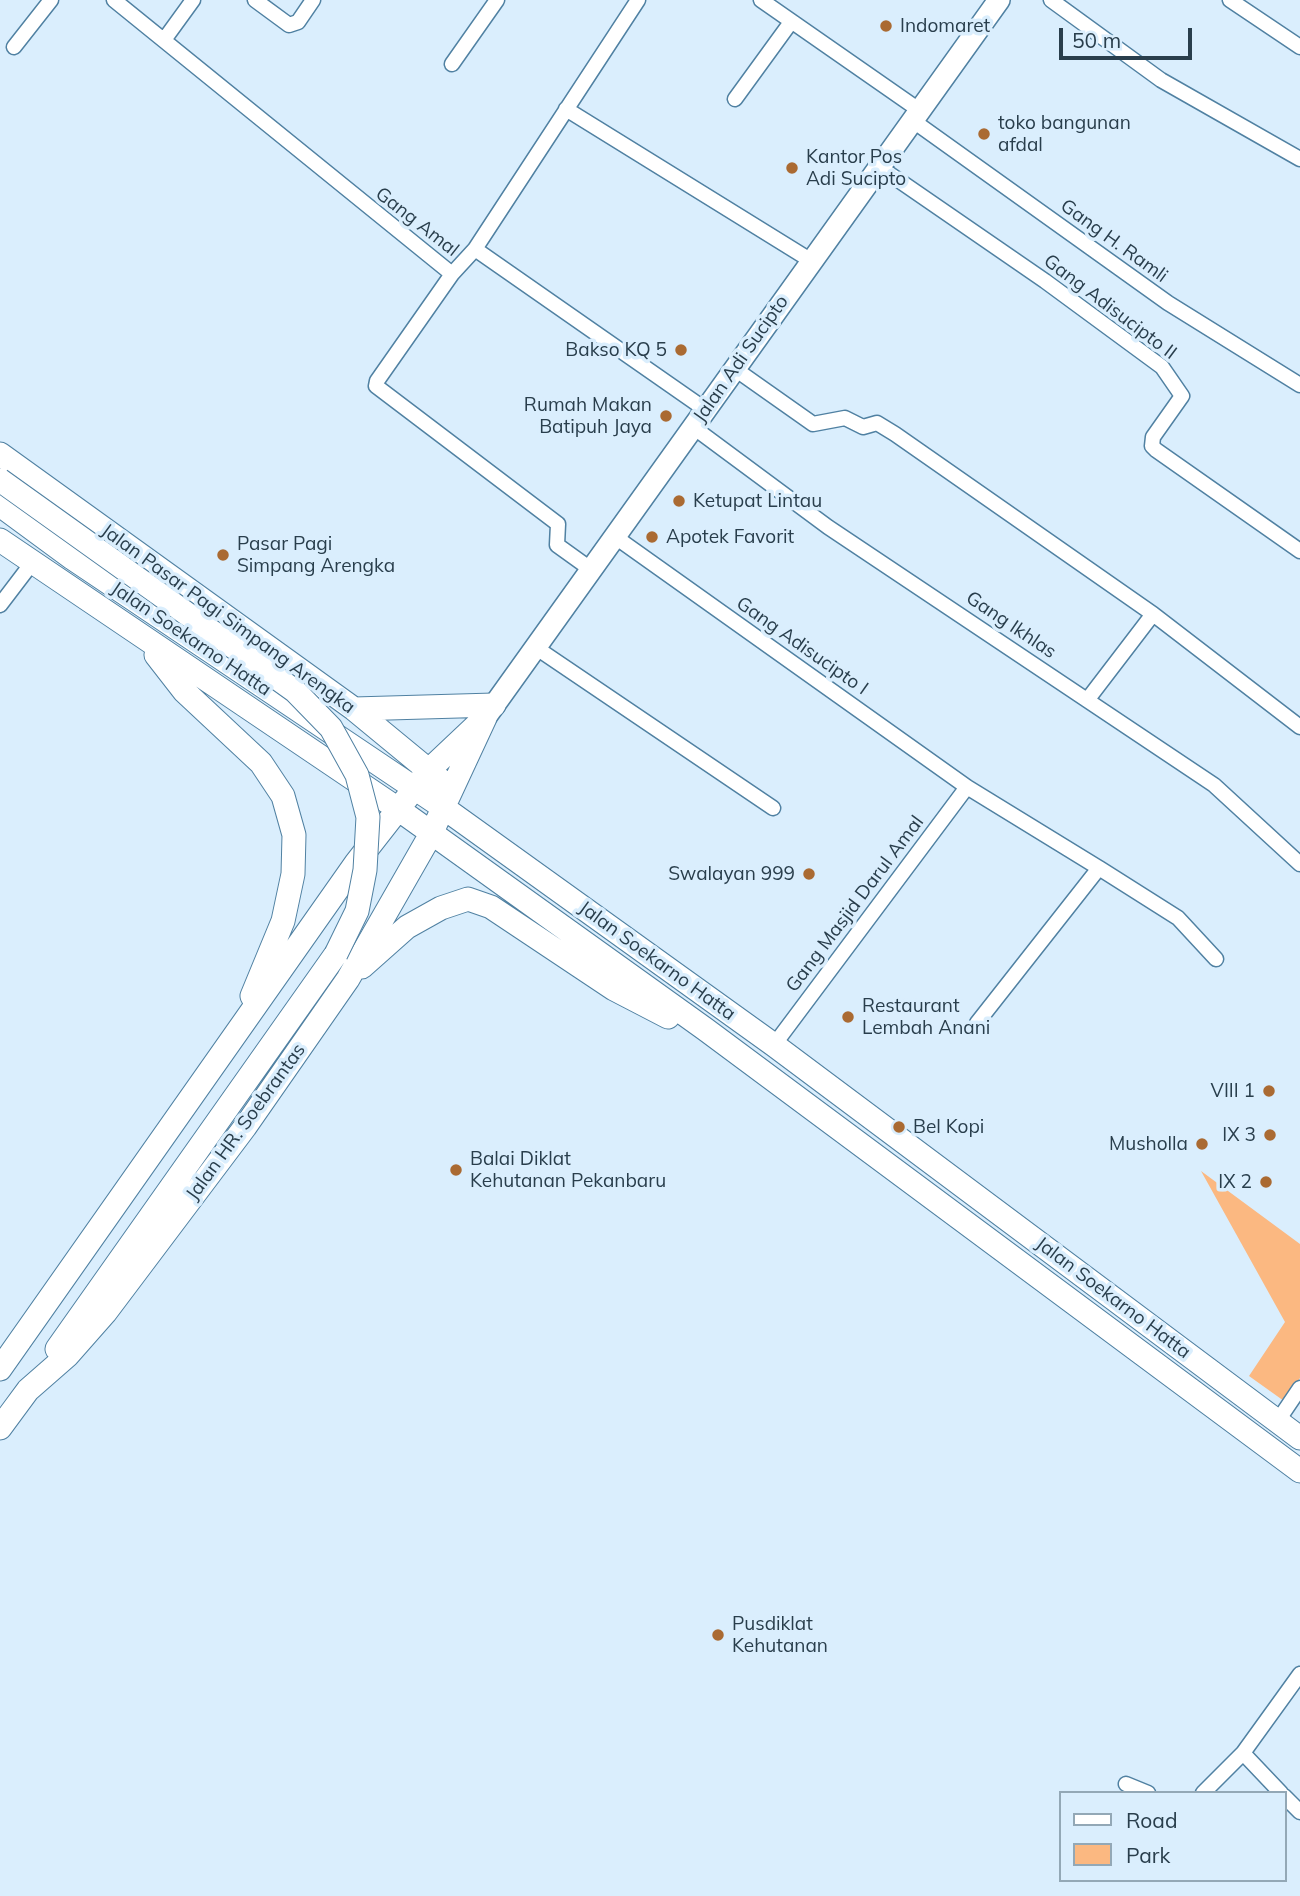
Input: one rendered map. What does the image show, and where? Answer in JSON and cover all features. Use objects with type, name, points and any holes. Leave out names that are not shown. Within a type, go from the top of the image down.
[{"type":"main road","name":"Jalan Adi Sucipto","points":[[448,798],[489,712],[589,568],[706,410],[810,260],[999,0]]},
{"type":"main road","name":"Jalan Pasar Pagi Simpang Arengka","points":[[0,454],[354,709],[421,779]]},
{"type":"main road","points":[[0,480],[295,691],[331,728],[357,775],[368,817],[365,870],[357,911],[336,954],[27,1390]]},
{"type":"main road","name":"Jalan Soekarno Hatta","points":[[0,505],[72,558],[448,798],[1300,1438]]},
{"type":"main road","name":"Jalan Soekarno Hatta","points":[[0,540],[398,809],[705,1029],[1300,1471]]},
{"type":"main road","points":[[142,637],[184,691],[261,763],[283,796],[294,835],[293,874],[283,921],[239,1032]]},
{"type":"main road","points":[[354,709],[489,712]]},
{"type":"main road","name":"Jalan Adi Sucipto","points":[[421,779],[489,712]]},
{"type":"main road","points":[[0,1369],[421,779]]},
{"type":"main road","name":"Jalan HR. Soebrantas","points":[[0,1428],[27,1390],[68,1355],[105,1313],[245,1127],[348,979],[431,834],[448,798]]},
{"type":"main road","points":[[348,979],[407,927],[441,908],[468,899],[491,907],[614,989],[666,1016],[705,1029]]},
{"type":"main road","points":[[1165,1370],[1179,1348]]},
{"type":"street","points":[[14,47],[51,0]]},
{"type":"street","name":"Gang Amal","points":[[114,0],[452,274],[475,249],[706,410]]},
{"type":"street","points":[[164,40],[193,0]]},
{"type":"street","points":[[255,0],[289,25],[298,22],[313,0]]},
{"type":"street","points":[[452,64],[497,0]]},
{"type":"street","points":[[475,249],[638,0]]},
{"type":"street","name":"Gang H. Ramli","points":[[761,0],[1168,303],[1300,385]]},
{"type":"street","points":[[1051,0],[1161,80],[1300,159]]},
{"type":"street","points":[[1230,0],[1300,47]]},
{"type":"street","points":[[735,99],[790,22]]},
{"type":"street","points":[[566,110],[810,260]]},
{"type":"street","name":"Gang Adisucipto II","points":[[878,166],[1045,281],[1162,367],[1182,396],[1153,437],[1152,446],[1173,464],[1300,551]]},
{"type":"street","points":[[452,274],[376,386],[558,524],[556,545],[589,568]]},
{"type":"street","points":[[734,369],[813,424],[845,418],[863,427],[877,424],[895,434],[1153,614],[1300,727]]},
{"type":"street","name":"Gang Ikhlas","points":[[693,428],[828,527],[1214,785],[1300,864]]},
{"type":"street","name":"Gang Adisucipto I","points":[[614,536],[967,787],[1178,918],[1216,958]]},
{"type":"street","points":[[0,605],[32,563]]},
{"type":"street","points":[[1088,699],[1153,614]]},
{"type":"street","points":[[535,647],[773,808]]},
{"type":"street","name":"Gang Masjid Darul Amal","points":[[774,1045],[967,787]]},
{"type":"street","points":[[977,1023],[1099,868]]},
{"type":"street","points":[[1277,1422],[1300,1388]]},
{"type":"street","points":[[1205,1791],[1243,1753],[1300,1674]]},
{"type":"street","points":[[1243,1753],[1280,1791]]},
{"type":"street","points":[[1126,1784],[1143,1791]]},
{"type":"street","points":[[1286,1797],[1300,1812]]},
{"type":"green space","points":[[1201,1171],[1300,1244],[1300,1378],[1284,1401],[1249,1376],[1285,1322]]},
{"type":"place","name":"Indomaret","points":[[886,26]]},
{"type":"place","name":"toko bangunan afdal","points":[[984,134]]},
{"type":"place","name":"Kantor Pos Adi Sucipto","points":[[792,168]]},
{"type":"place","name":"Bakso KQ 5","points":[[681,350]]},
{"type":"place","name":"Rumah Makan Batipuh Jaya","points":[[666,416]]},
{"type":"place","name":"Ketupat Lintau","points":[[679,501]]},
{"type":"place","name":"Apotek Favorit","points":[[652,537]]},
{"type":"place","name":"Pasar Pagi Simpang Arengka","points":[[223,555]]},
{"type":"place","name":"Swalayan 999","points":[[809,874]]},
{"type":"place","name":"Restaurant Lembah Anani","points":[[848,1017]]},
{"type":"place","name":"VIII 1","points":[[1269,1091]]},
{"type":"place","name":"Bel Kopi","points":[[899,1127]]},
{"type":"place","name":"IX 3","points":[[1270,1135]]},
{"type":"place","name":"Musholla","points":[[1202,1144]]},
{"type":"place","name":"Balai Diklat Kehutanan Pekanbaru","points":[[456,1170]]},
{"type":"place","name":"IX 2","points":[[1266,1182]]},
{"type":"place","name":"Pusdiklat Kehutanan","points":[[718,1635]]}]
